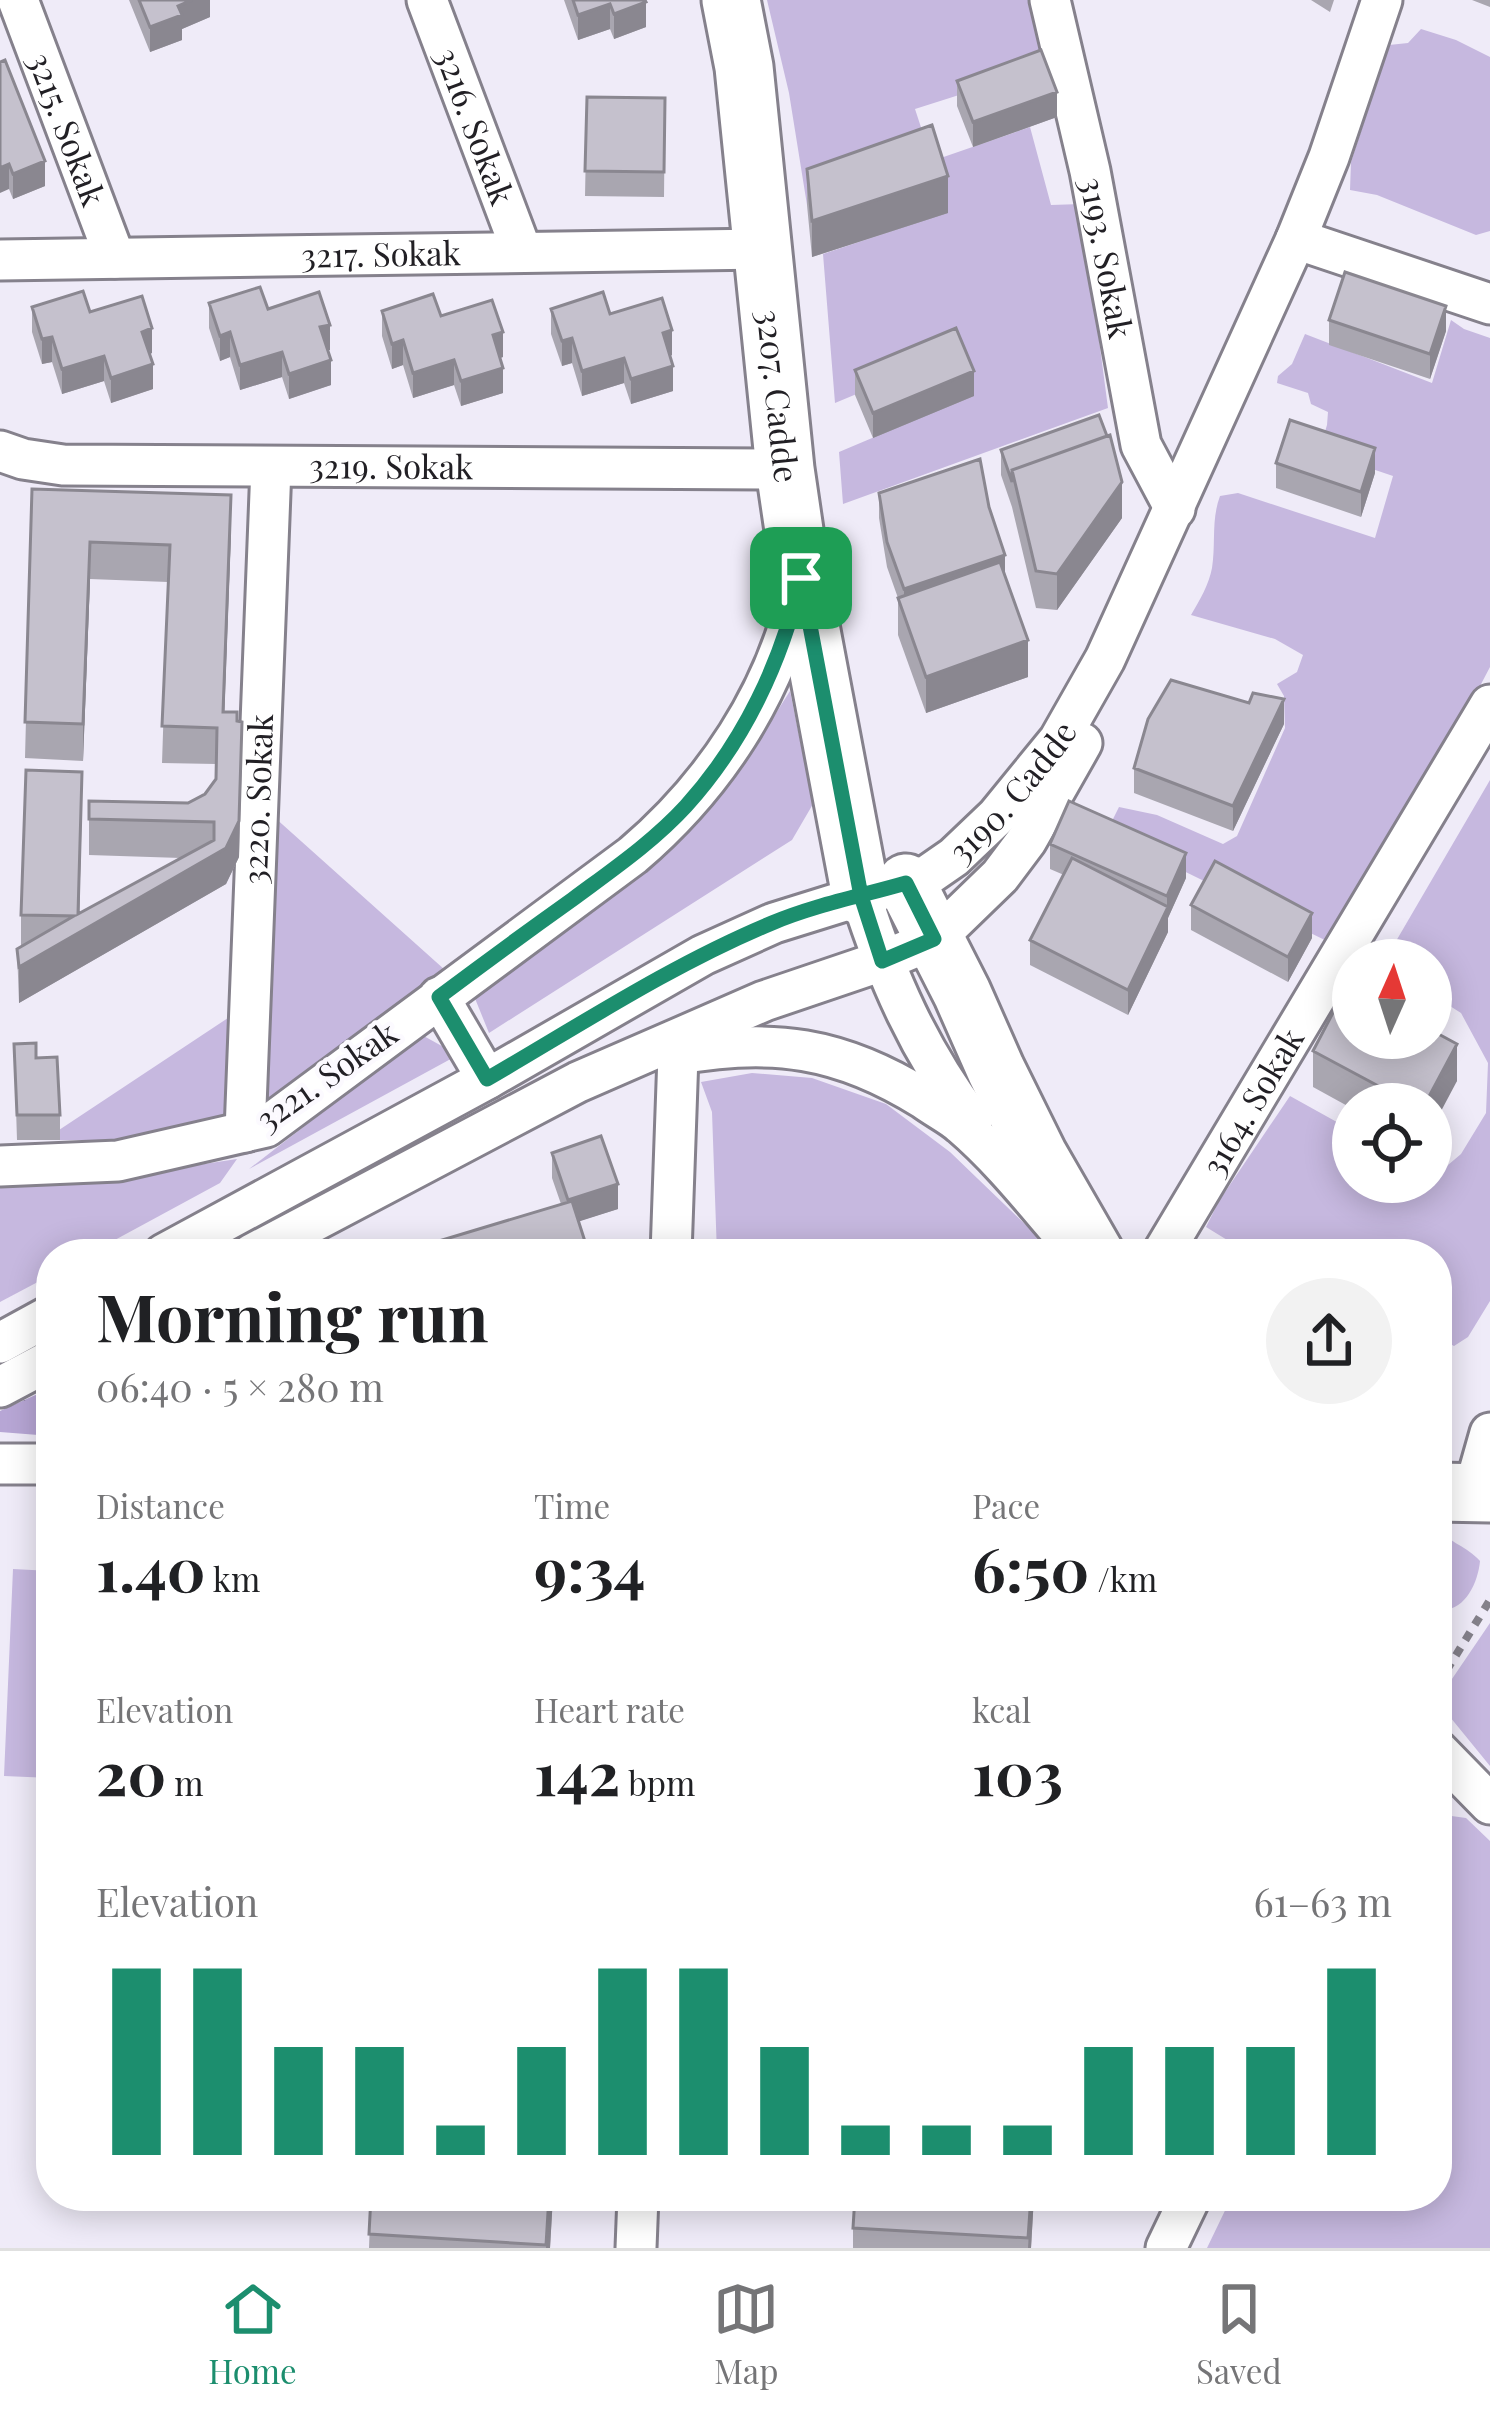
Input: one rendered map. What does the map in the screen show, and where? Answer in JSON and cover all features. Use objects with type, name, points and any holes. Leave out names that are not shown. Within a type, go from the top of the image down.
[{"type":"street","name":"3215. Sokak","points":[[18,0],[115,258]]},
{"type":"street","name":"3216. Sokak","points":[[427,0],[522,252]]},
{"type":"street","name":"3207. Cadde","points":[[730,0],[744,67],[785,469],[801,578],[884,889],[882,961],[935,1066],[1015,1178]]},
{"type":"street","name":"3193. Sokak","points":[[1050,0],[1090,170],[1141,445],[1175,509]]},
{"type":"street","name":"3190. Cadde","points":[[192,1239],[703,955],[773,922],[928,875],[997,816],[1059,740],[1105,659],[1296,239],[1330,157],[1382,0]]},
{"type":"street","points":[[1296,239],[1490,304]]},
{"type":"street","name":"3217. Sokak","points":[[0,260],[764,249]]},
{"type":"street","name":"3219. Sokak","points":[[1,450],[63,465],[785,469]]},
{"type":"street","name":"3220. Sokak","points":[[245,1132],[271,466]]},
{"type":"street","name":"3190. Cadde","points":[[280,1239],[578,1082],[764,1001],[934,939],[1000,877],[1027,841],[1081,746],[1175,509]]},
{"type":"street","name":"3221. Sokak","points":[[0,1166],[118,1161],[266,1127],[633,855],[687,805],[737,738],[768,679],[801,578]]},
{"type":"street","name":"3164. Sokak","points":[[1171,1239],[1490,705]]},
{"type":"street","name":"3207. Cadde","points":[[884,889],[934,939],[1038,1155],[1086,1239]]},
{"type":"street","points":[[439,997],[487,1079]]},
{"type":"street","points":[[578,1082],[726,1047],[773,1045],[868,1068],[960,1122],[1066,1239]]},
{"type":"street","points":[[672,1239],[678,1055]]},
{"type":"street","points":[[0,1343],[36,1323]]},
{"type":"street","points":[[0,1387],[36,1368]]},
{"type":"street","points":[[1466,1493],[1490,1433]]},
{"type":"street","points":[[0,1464],[36,1464]]},
{"type":"street","points":[[1452,1765],[1490,1804]]},
{"type":"street","points":[[636,2248],[637,2211]]},
{"type":"street","points":[[1166,2248],[1184,2211]]},
{"type":"path","points":[[1452,1662],[1490,1600]]},
{"type":"shaded area","points":[[767,0],[1031,0],[1047,67],[915,109],[932,161],[1030,127],[1051,205],[1081,204],[1108,408],[843,504],[839,452],[974,395],[955,353],[835,403],[823,254],[948,212],[931,162],[807,205],[789,93]]},
{"type":"shaded area","points":[[1421,29],[1490,57],[1490,231],[1476,235],[1377,195],[1350,190],[1351,162],[1389,45],[1408,43]]},
{"type":"shaded area","points":[[1451,320],[1490,338],[1490,667],[1438,766],[1332,944],[1106,833],[1119,807],[1157,815],[1223,844],[1237,836],[1285,728],[1284,696],[1277,684],[1297,672],[1303,655],[1275,639],[1191,615],[1211,574],[1220,496],[1238,493],[1375,538],[1393,476],[1319,451],[1328,412],[1311,404],[1308,393],[1277,383],[1305,334],[1432,383]]},
{"type":"shaded area","points":[[790,691],[813,804],[792,840],[489,1033],[474,996],[677,838],[740,770]]},
{"type":"shaded area","points":[[1490,780],[1490,1301],[1468,1337],[1454,1346],[1452,1239],[1226,1239],[1206,1227],[1290,1096],[1332,1119],[1332,1203],[1452,1203],[1452,1162],[1486,1113],[1488,1063],[1461,1013],[1452,1007],[1452,939],[1397,939]]},
{"type":"shaded area","points":[[273,816],[445,970],[267,1102]]},
{"type":"shaded area","points":[[237,1012],[228,1118],[135,1140],[60,1140],[59,1130]]},
{"type":"shaded area","points":[[422,1035],[458,1055],[249,1169]]},
{"type":"shaded area","points":[[752,1073],[812,1078],[886,1104],[950,1152],[1038,1239],[716,1239],[712,1112],[701,1082]]},
{"type":"shaded area","points":[[237,1159],[220,1183],[117,1239],[36,1239],[36,1283],[0,1302],[0,1184],[125,1176]]},
{"type":"shaded area","points":[[1452,1540],[1480,1561],[1468,1596],[1454,1607]]},
{"type":"shaded area","points":[[13,1569],[36,1570],[36,1777],[4,1776]]},
{"type":"shaded area","points":[[1490,1623],[1490,1766],[1452,1719],[1452,1679]]},
{"type":"shaded area","points":[[1452,1816],[1466,1818],[1490,1841],[1490,2248],[1207,2248],[1225,2211],[1452,2211]]},
{"type":"green space","points":[[36,1395],[36,1435],[0,1432],[0,1411]]},
{"type":"building","points":[[139,0],[192,0],[178,6],[182,15],[150,27]]},
{"type":"building","points":[[573,0],[646,2],[614,14],[610,4],[578,15]]},
{"type":"building","points":[[1041,50],[1057,92],[973,122],[957,81]]},
{"type":"building","points":[[5,60],[45,161],[13,174],[9,164],[0,168],[0,62]]},
{"type":"building","points":[[587,97],[665,98],[664,172],[585,171]]},
{"type":"building","points":[[932,125],[948,176],[812,221],[807,169]]},
{"type":"building","points":[[1345,272],[1446,306],[1430,354],[1329,320]]},
{"type":"building","points":[[260,287],[268,309],[319,292],[330,325],[320,327],[331,360],[289,374],[282,352],[240,365],[230,332],[220,336],[209,303]]},
{"type":"building","points":[[83,291],[90,312],[142,296],[152,328],[142,332],[153,364],[111,378],[104,356],[62,369],[52,337],[42,339],[32,307]]},
{"type":"building","points":[[603,292],[610,314],[662,298],[672,330],[663,333],[673,366],[631,379],[624,358],[582,371],[572,338],[562,341],[551,309]]},
{"type":"building","points":[[433,294],[441,316],[492,300],[503,332],[493,335],[503,368],[461,381],[454,360],[413,373],[403,340],[392,344],[382,311]]},
{"type":"building","points":[[956,328],[974,371],[873,413],[855,370]]},
{"type":"building","points":[[1099,415],[1107,436],[1012,470],[1012,482],[1001,450]]},
{"type":"building","points":[[1290,420],[1375,448],[1361,492],[1276,463]]},
{"type":"building","points":[[1110,435],[1122,482],[1057,574],[1036,571],[1012,470]]},
{"type":"building","points":[[980,459],[1005,555],[904,589],[887,542],[879,493]]},
{"type":"building","points":[[32,489],[231,495],[223,712],[237,712],[237,721],[242,722],[239,821],[226,848],[19,967],[17,949],[74,916],[21,915],[26,770],[82,772],[78,914],[214,840],[214,822],[89,819],[89,801],[188,803],[205,794],[216,779],[217,728],[162,726],[170,545],[90,542],[83,724],[25,722]]},
{"type":"building","points":[[1000,562],[1028,640],[926,677],[898,598]]},
{"type":"building","points":[[1171,680],[1249,703],[1253,693],[1284,699],[1233,806],[1134,768],[1148,719]]},
{"type":"building","points":[[1069,801],[1186,853],[1167,896],[1050,844]]},
{"type":"building","points":[[1072,858],[1168,907],[1128,990],[1030,940]]},
{"type":"building","points":[[1215,861],[1312,913],[1288,957],[1191,905]]},
{"type":"building","points":[[1332,1015],[1332,1059],[1449,1059],[1436,1083],[1373,1083],[1313,1051]]},
{"type":"building","points":[[36,1043],[36,1058],[57,1057],[60,1115],[17,1115],[14,1044]]},
{"type":"building","points":[[601,1136],[618,1184],[568,1200],[552,1153]]},
{"type":"building","points":[[572,1201],[584,1239],[446,1239]]},
{"type":"building","points":[[370,2211],[548,2211],[546,2245],[369,2234]]},
{"type":"building","points":[[854,2211],[1030,2211],[1028,2238],[853,2228]]},
{"type":"route","points":[[801,578],[768,679],[737,738],[687,805],[633,855],[439,997],[487,1079],[703,955],[773,922],[822,906],[861,896],[906,883],[934,939],[882,961],[861,896],[801,578]]}]
